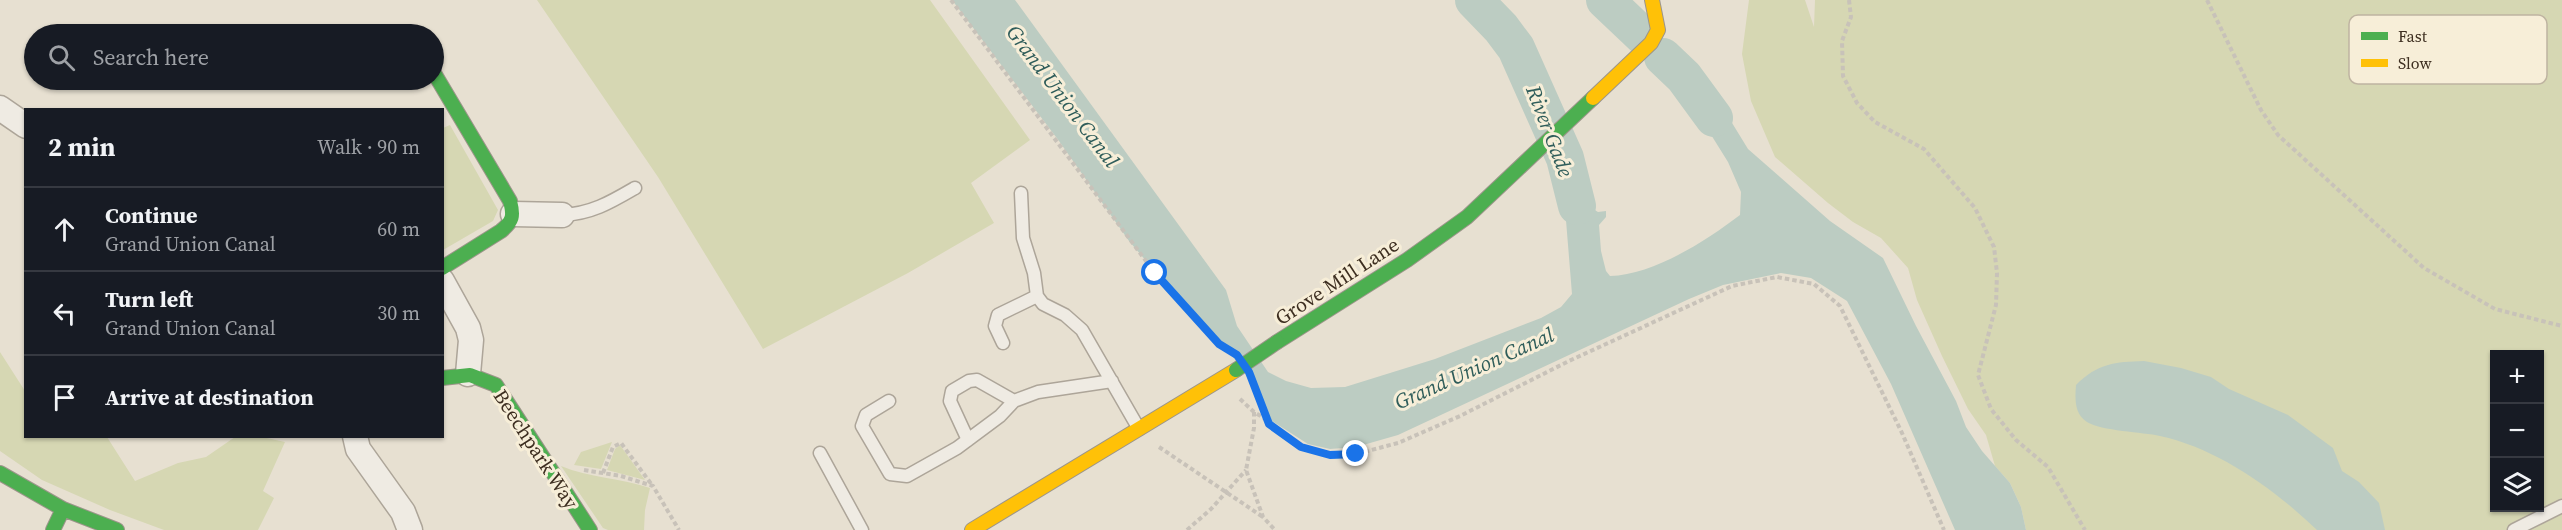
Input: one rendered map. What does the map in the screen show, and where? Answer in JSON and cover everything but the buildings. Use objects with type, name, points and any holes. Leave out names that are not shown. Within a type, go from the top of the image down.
[{"type":"street","name":"Grove Mill Lane","points":[[972,530],[1236,370],[1407,260],[1467,217],[1651,43],[1658,30],[1652,0]]},
{"type":"street","points":[[440,90],[448,112],[510,201],[513,214],[508,225],[500,232],[444,267]]},
{"type":"street","points":[[0,108],[24,125]]},
{"type":"street","points":[[513,214],[562,215]]},
{"type":"street","points":[[444,285],[468,328],[471,340],[468,374],[444,378]]},
{"type":"street","name":"Beechpark Way","points":[[468,374],[479,376],[496,385],[590,530]]},
{"type":"street","points":[[355,438],[358,449],[403,512],[410,530]]},
{"type":"street","points":[[0,472],[63,509],[117,530]]},
{"type":"street","points":[[53,530],[63,509]]},
{"type":"lane","points":[[562,215],[577,215],[604,207],[635,188]]},
{"type":"lane","points":[[1021,193],[1023,238],[1034,273],[1037,296],[1043,304],[1065,315],[1082,330],[1139,430]]},
{"type":"lane","points":[[1003,343],[995,326],[998,315],[1037,296]]},
{"type":"lane","points":[[968,440],[950,401],[952,391],[969,381],[977,380],[1014,401]]},
{"type":"lane","points":[[889,401],[866,415],[862,426],[890,474],[907,476],[968,440],[1000,416],[1014,401],[1038,392],[1112,381]]},
{"type":"lane","points":[[820,453],[862,530]]},
{"type":"lane","points":[[2514,530],[2562,506]]},
{"type":"path","points":[[951,0],[1155,273],[1219,344],[1228,350]]},
{"type":"path","points":[[1849,0],[1851,17],[1842,41],[1843,76],[1857,103],[1875,122],[1924,149],[1975,208],[1994,247],[1997,273],[1996,305],[1978,375],[1991,409],[2016,440],[2048,467],[2085,530]]},
{"type":"path","points":[[2207,0],[2261,110],[2278,135],[2424,268],[2495,309],[2562,326]]},
{"type":"path","points":[[1252,382],[1269,424],[1301,447],[1330,455],[1356,454],[1398,443],[1460,416],[1560,366],[1732,286],[1777,278],[1814,284],[1840,306],[1892,411],[1944,530]]},
{"type":"path","points":[[1187,530],[1226,493],[1246,470],[1254,428],[1254,412],[1268,420]]},
{"type":"path","points":[[1139,430],[1153,443],[1263,517],[1275,530]]},
{"type":"path","points":[[603,473],[613,447],[621,443],[652,486],[679,530]]},
{"type":"path","points":[[545,462],[559,462],[582,470],[621,476],[652,486]]},
{"type":"path","points":[[1246,470],[1263,517]]},
{"type":"green space","points":[[537,0],[930,0],[1030,140],[971,183],[994,223],[908,273],[763,349],[658,177]]},
{"type":"green space","points":[[1749,0],[1805,0],[1814,27],[1815,0],[2562,0],[2562,530],[2026,530],[2021,507],[2010,483],[1995,466],[1986,435],[1968,409],[1942,356],[1917,300],[1908,268],[1881,238],[1853,222],[1828,203],[1775,157],[1751,101],[1742,54]]},
{"type":"green space","points":[[450,125],[498,210],[493,221],[444,249],[444,128]]},
{"type":"green space","points":[[0,352],[24,389],[24,438],[108,438],[135,481],[178,463],[206,457],[234,438],[267,438],[285,442],[263,491],[274,498],[258,530],[164,530],[110,510],[42,480],[0,451]]},
{"type":"green space","points":[[612,442],[601,469],[574,465],[581,452]]},
{"type":"green space","points":[[620,445],[645,480],[607,470],[615,449]]},
{"type":"green space","points":[[561,466],[650,488],[645,510],[644,530],[603,528]]},
{"type":"water","name":"Grand Union Canal","points":[[952,0],[1015,0],[1226,290],[1237,326],[1268,372],[1286,381],[1311,388],[1345,387],[1435,359],[1541,318],[1561,307],[1572,294],[1565,208],[1557,166],[1565,158],[1575,154],[1590,207],[1598,212],[1606,211],[1606,217],[1599,225],[1601,251],[1606,271],[1610,276],[1644,270],[1661,263],[1695,245],[1740,215],[1741,192],[1728,162],[1680,85],[1684,77],[1693,74],[1729,118],[1748,149],[1830,221],[1883,258],[1956,401],[1966,427],[1982,451],[2010,483],[2021,507],[2026,530],[1955,530],[1891,384],[1847,301],[1811,278],[1781,273],[1723,285],[1689,299],[1398,435],[1356,447],[1330,449],[1308,444],[1272,421],[1243,370],[1215,334],[1189,311],[1129,241],[1059,141]]},
{"type":"water","points":[[2144,361],[2211,377],[2229,389],[2288,415],[2333,448],[2342,471],[2359,482],[2379,503],[2385,530],[2317,530],[2264,486],[2244,472],[2203,450],[2160,436],[2093,425],[2083,419],[2076,405],[2076,385],[2092,372],[2107,365]]},
{"type":"waterway","name":"River Gade","points":[[1474,0],[1501,28],[1516,48],[1565,158],[1577,206]]},
{"type":"waterway","points":[[1605,0],[1643,36]]},
{"type":"waterway","points":[[1663,57],[1684,77],[1714,118]]},
{"type":"traffic: fast","points":[[444,90],[510,201],[512,211],[512,218],[501,231],[444,267]]},
{"type":"traffic: fast","points":[[1277,342],[1407,260],[1467,217],[1593,98]]},
{"type":"traffic: fast","points":[[1236,370],[1277,342]]},
{"type":"traffic: fast","points":[[444,378],[470,375],[496,385],[590,530]]},
{"type":"traffic: fast","points":[[0,473],[63,509],[117,530]]},
{"type":"traffic: fast","points":[[53,530],[63,509]]},
{"type":"traffic: slow","points":[[1593,98],[1651,43],[1658,30],[1652,0]]},
{"type":"traffic: slow","points":[[972,530],[1236,370]]},
{"type":"route","points":[[1155,273],[1219,344],[1237,355],[1249,372],[1269,424],[1301,447],[1330,455],[1356,454]]}]
